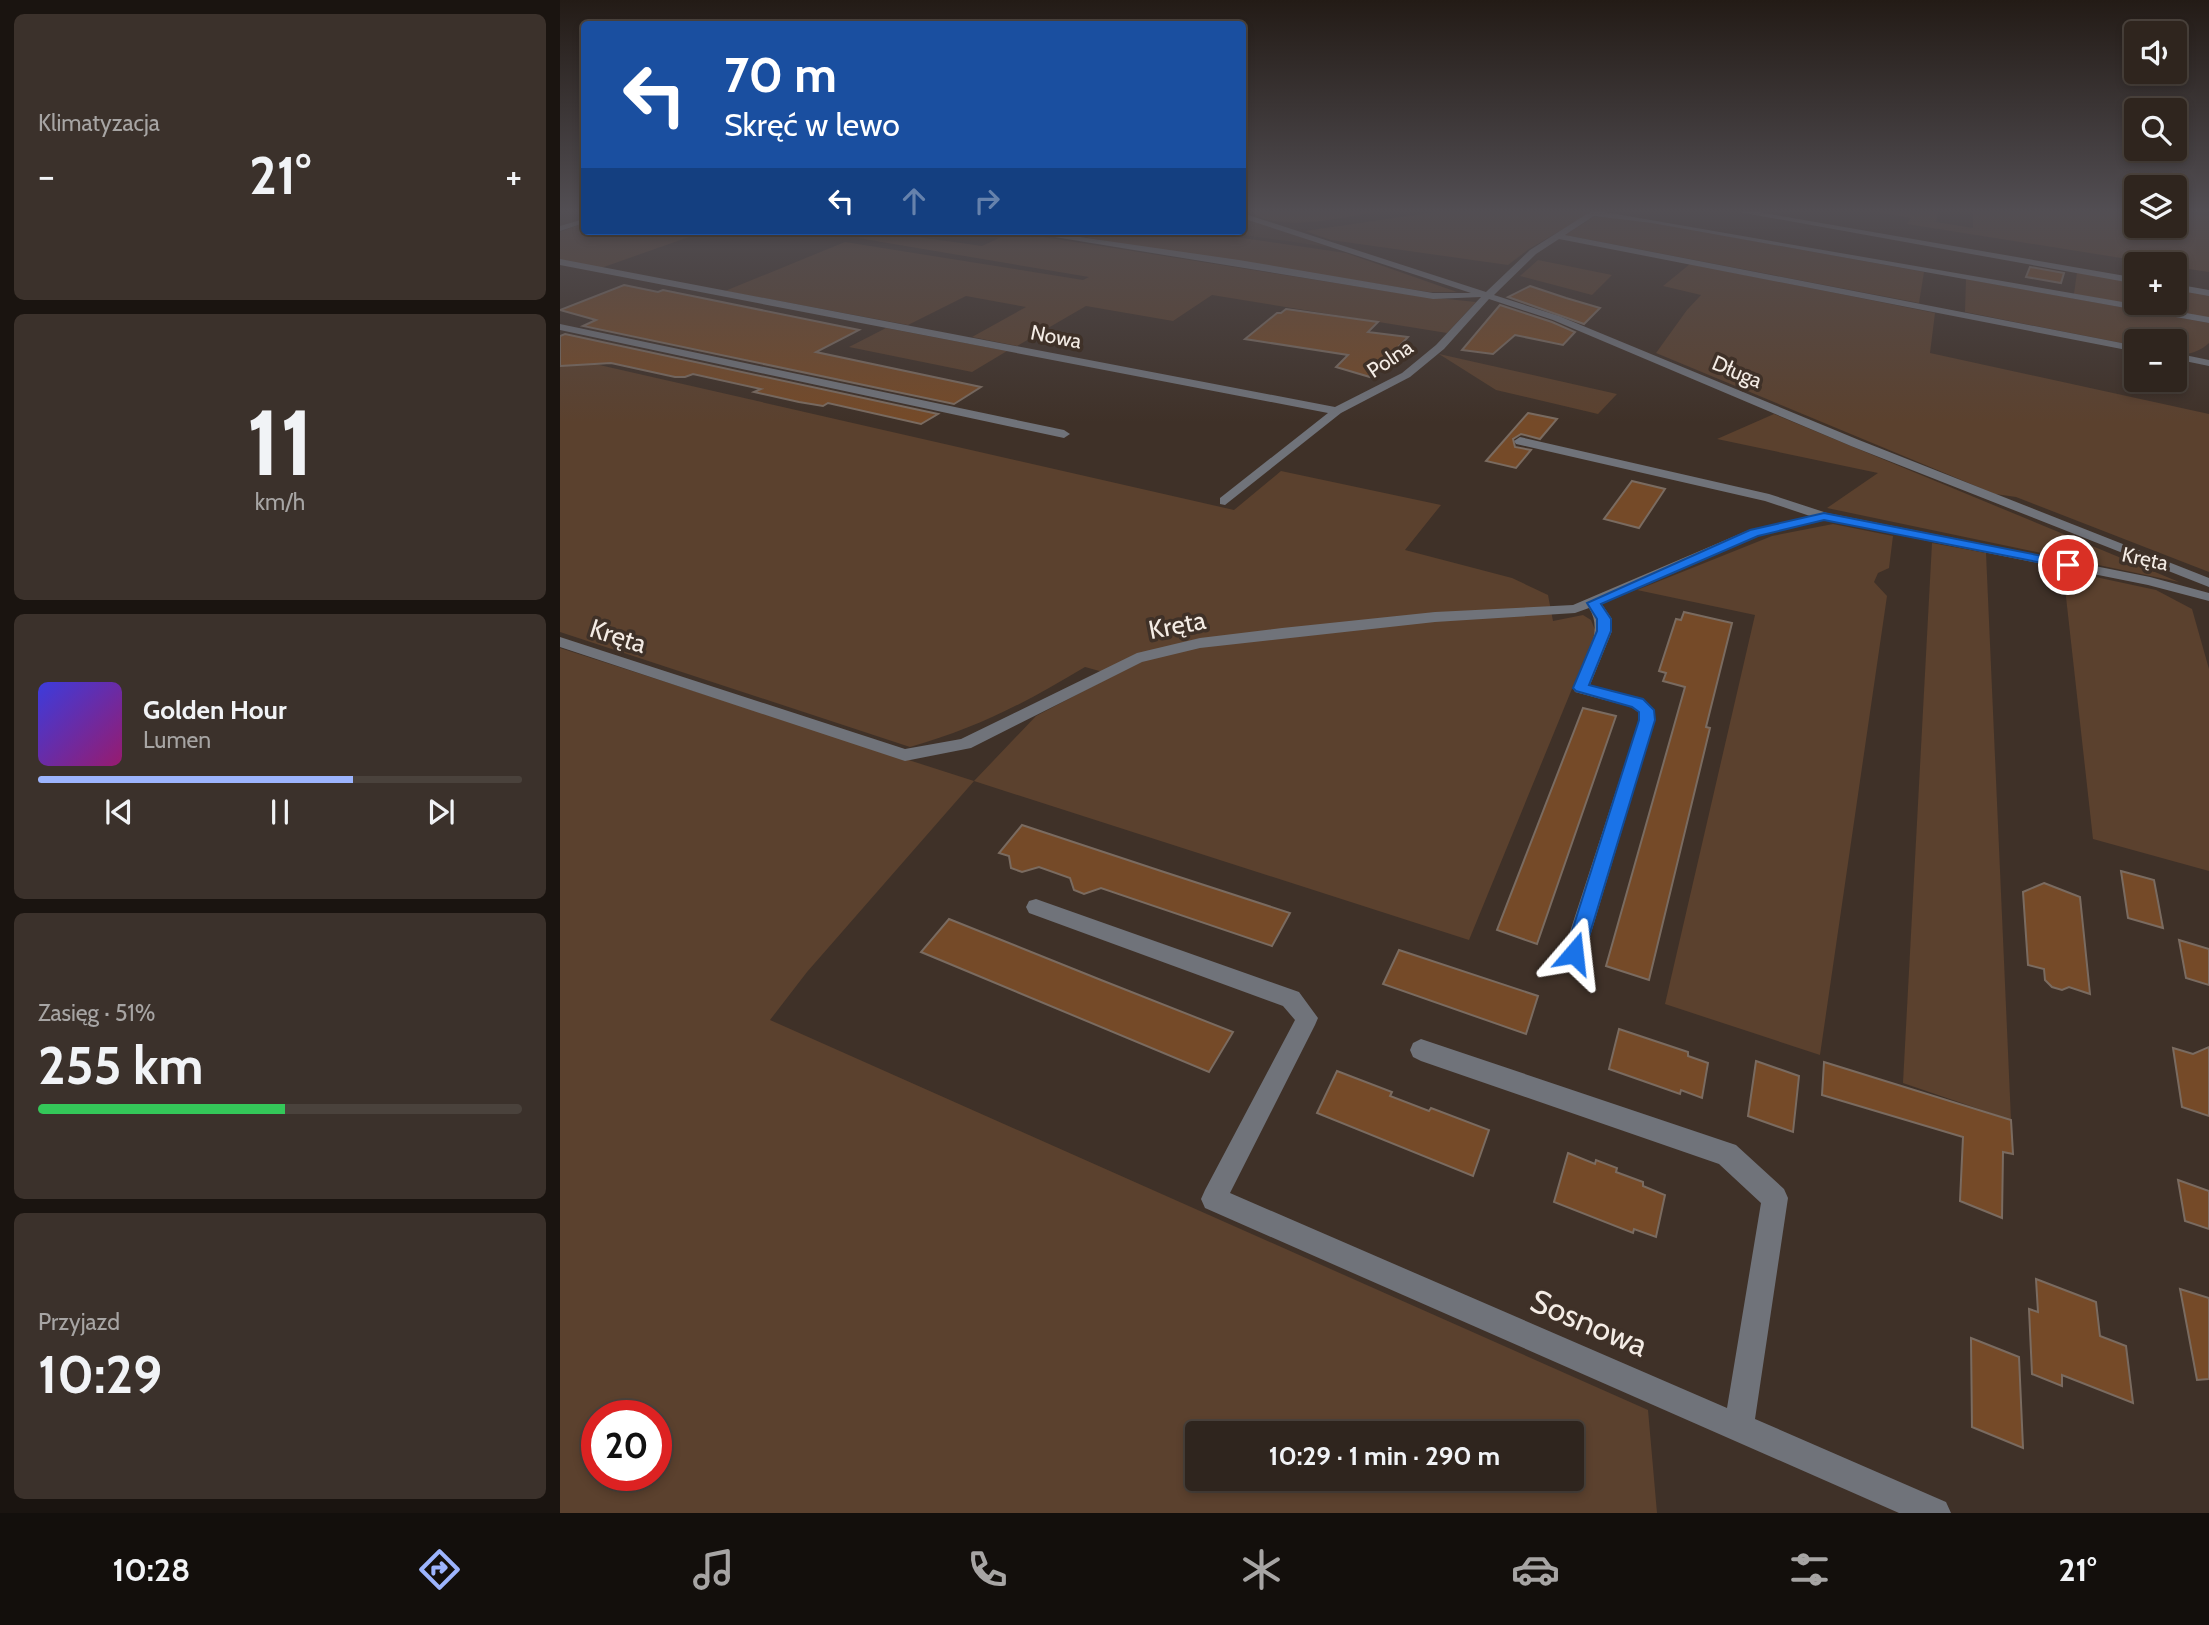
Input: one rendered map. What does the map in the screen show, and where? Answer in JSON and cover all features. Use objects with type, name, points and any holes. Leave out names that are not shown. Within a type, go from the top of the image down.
[{"type":"street","name":"Nowa","points":[[657,281],[1337,411]]},
{"type":"street","points":[[1343,281],[1433,296],[1459,298],[1485,295]]},
{"type":"street","name":"Długa","points":[[1441,281],[1588,330],[1867,448],[2209,583]]},
{"type":"street","name":"Polna","points":[[1225,501],[1337,411],[1406,375],[1440,347],[1501,281]]},
{"type":"street","points":[[1786,281],[2124,346]]},
{"type":"street","points":[[1988,281],[2209,320]]},
{"type":"street","points":[[2187,289],[2209,293]]},
{"type":"street","points":[[560,327],[1064,434]]},
{"type":"street","points":[[2187,358],[2209,363]]},
{"type":"street","name":"Kręta","points":[[1520,442],[1769,498],[1824,516],[2150,580],[2209,597]]},
{"type":"street","name":"Kręta","points":[[560,642],[905,755],[965,744],[1137,658],[1200,643],[1435,617],[1575,609],[1754,533],[1824,516]]},
{"type":"street","points":[[1574,953],[1647,720],[1646,710],[1637,703],[1581,688],[1604,631],[1604,619],[1593,603]]},
{"type":"street","name":"Sosnowa","points":[[1036,907],[1291,999],[1307,1018],[1214,1199],[1935,1513]]},
{"type":"street","points":[[1421,1049],[1727,1154],[1775,1198],[1739,1426]]},
{"type":"shaded area","points":[[750,281],[1320,281],[1476,302],[1447,333],[1212,295],[1173,321],[1086,306],[1017,346],[972,337],[1026,307],[966,296],[908,325],[725,291]]},
{"type":"shaded area","points":[[1357,281],[1425,281],[1457,292],[1429,292]]},
{"type":"shaded area","points":[[1537,281],[1606,281],[1592,295]]},
{"type":"shaded area","points":[[1670,281],[1773,281],[1935,313],[1930,353],[2209,414],[2209,572],[2016,497],[1995,494],[1656,353],[1701,295],[1663,286]]},
{"type":"shaded area","points":[[1802,281],[1923,281],[1919,303]]},
{"type":"shaded area","points":[[1966,281],[2124,308],[2124,315],[2165,315],[2209,323],[2209,343],[2193,352],[2187,353],[2187,329],[2124,329],[2124,343],[1965,312]]},
{"type":"shaded area","points":[[2076,281],[2124,281],[2124,303],[2074,294]]},
{"type":"shaded area","points":[[2187,291],[2209,295],[2209,318],[2187,314]]},
{"type":"shaded area","points":[[886,328],[1007,351],[972,372],[849,347]]},
{"type":"shaded area","points":[[1439,354],[1617,394],[1598,414],[1496,390]]},
{"type":"shaded area","points":[[560,356],[1234,510],[1281,471],[1441,505],[1405,550],[1512,578],[1548,595],[1553,621],[1583,615],[1591,620],[1597,635],[1576,679],[1469,940],[974,781],[1036,716],[1114,675],[1085,667],[1000,713],[957,732],[910,747],[560,632]]},
{"type":"shaded area","points":[[1774,414],[2179,582],[1827,508],[1878,473],[1717,439]]},
{"type":"shaded area","points":[[1833,524],[1893,536],[1889,568],[1878,573],[1874,582],[1887,596],[1820,1055],[1665,1004],[1755,615],[1637,590],[1772,536]]},
{"type":"shaded area","points":[[1932,543],[1986,553],[2011,1120],[1903,1083]]},
{"type":"shaded area","points":[[2063,570],[2156,590],[2192,609],[2209,669],[2209,871],[2093,839]]},
{"type":"shaded area","points":[[560,648],[974,781],[807,972],[770,1020],[1648,1410],[1657,1513],[560,1513]]},
{"type":"building","points":[[624,285],[658,292],[663,290],[859,330],[816,352],[981,387],[954,404],[583,326],[596,320],[560,310]]},
{"type":"building","points":[[1530,286],[1600,308],[1584,324],[1508,297]]},
{"type":"building","points":[[1500,305],[1575,332],[1563,345],[1515,335],[1493,354],[1462,350]]},
{"type":"building","points":[[1286,309],[1378,322],[1368,332],[1408,337],[1370,377],[1336,367],[1348,355],[1245,339]]},
{"type":"building","points":[[565,334],[938,414],[921,424],[828,403],[823,406],[799,402],[754,392],[761,389],[693,374],[675,377],[611,363],[560,366],[560,336]]},
{"type":"building","points":[[1528,413],[1557,419],[1540,439],[1521,434],[1513,439],[1515,447],[1531,450],[1516,468],[1486,461]]},
{"type":"building","points":[[1632,481],[1665,489],[1639,528],[1604,519]]},
{"type":"building","points":[[1684,612],[1732,623],[1706,727],[1710,728],[1649,980],[1606,966],[1685,687],[1663,681],[1666,673],[1659,671],[1676,619],[1681,620]]},
{"type":"building","points":[[1583,708],[1616,716],[1537,944],[1497,930]]},
{"type":"building","points":[[1022,825],[1290,913],[1272,946],[1101,888],[1084,894],[1074,890],[1070,878],[1039,867],[1022,872],[1011,868],[1009,856],[999,853]]},
{"type":"building","points":[[2121,871],[2154,880],[2163,928],[2128,918]]},
{"type":"building","points":[[2044,883],[2080,897],[2090,994],[2069,987],[2062,990],[2052,987],[2045,980],[2044,969],[2028,965],[2023,892]]},
{"type":"building","points":[[949,919],[1233,1032],[1209,1072],[921,952]]},
{"type":"building","points":[[2179,940],[2209,949],[2209,985],[2186,978]]},
{"type":"building","points":[[1399,950],[1538,996],[1526,1034],[1383,984]]},
{"type":"building","points":[[1619,1029],[1688,1052],[1688,1056],[1708,1063],[1702,1098],[1681,1090],[1680,1094],[1609,1069]]},
{"type":"building","points":[[2209,1047],[2209,1116],[2182,1107],[2173,1048],[2193,1054]]},
{"type":"building","points":[[1756,1061],[1799,1076],[1793,1132],[1748,1116]]},
{"type":"building","points":[[1824,1062],[2011,1120],[2013,1154],[2003,1152],[2002,1218],[1960,1201],[1963,1137],[1822,1095]]},
{"type":"building","points":[[1337,1071],[1392,1092],[1390,1096],[1489,1130],[1473,1176],[1317,1113]]},
{"type":"building","points":[[1568,1153],[1595,1164],[1596,1160],[1617,1168],[1616,1172],[1643,1182],[1643,1186],[1665,1195],[1656,1237],[1634,1229],[1633,1233],[1554,1202]]},
{"type":"building","points":[[2178,1180],[2209,1191],[2209,1229],[2185,1221]]},
{"type":"building","points":[[2036,1279],[2096,1302],[2100,1336],[2126,1346],[2133,1403],[2062,1375],[2062,1386],[2032,1374],[2029,1309],[2038,1312]]},
{"type":"building","points":[[2180,1289],[2209,1298],[2209,1379],[2197,1380]]},
{"type":"building","points":[[1971,1338],[2019,1357],[2023,1448],[1972,1427]]},
{"type":"route","points":[[1574,953],[1647,720],[1646,710],[1637,703],[1581,688],[1604,631],[1604,619],[1593,603],[1754,533],[1824,516],[2068,565]]}]
